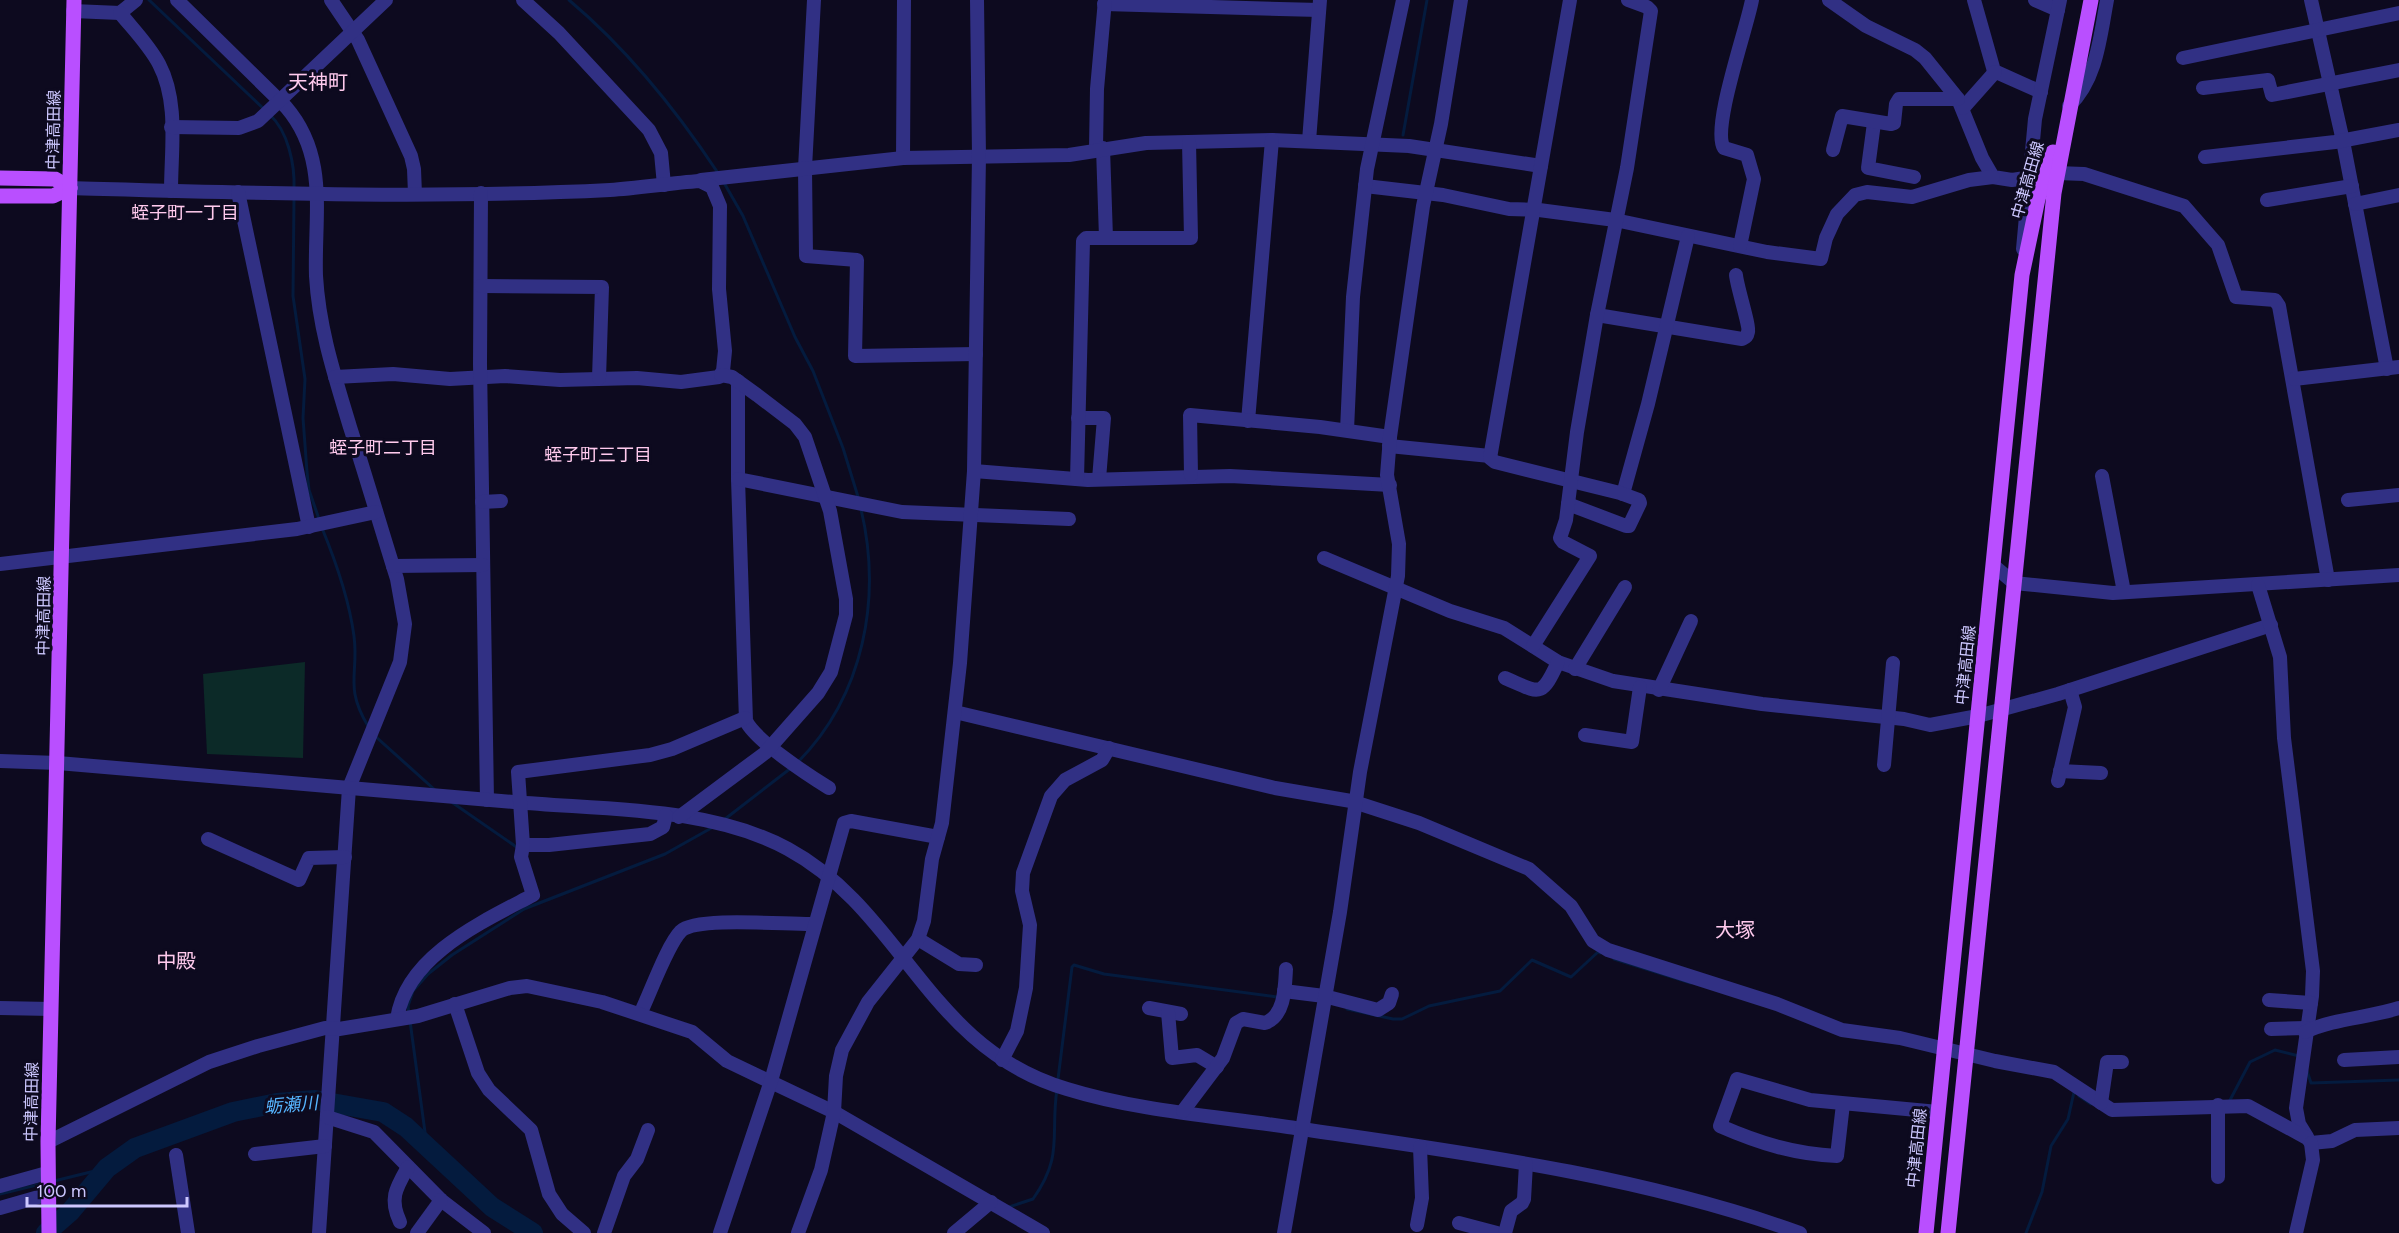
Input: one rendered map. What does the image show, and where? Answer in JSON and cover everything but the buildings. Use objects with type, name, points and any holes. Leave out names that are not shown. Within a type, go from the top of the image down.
[{"type":"main road","name":"中津高田線","points":[[1926,1233],[2022,275],[2069,106],[2091,0]]},
{"type":"main road","name":"中津高田線","points":[[49,1226],[48,1142],[63,555],[73,6]]},
{"type":"main road","name":"中津高田線","points":[[1948,1233],[2014,583],[2051,174]]},
{"type":"main road","points":[[0,178],[56,179],[70,188]]},
{"type":"main road","points":[[0,196],[53,196],[70,188]]},
{"type":"street","points":[[120,13],[136,0]]},
{"type":"street","points":[[177,0],[281,101],[301,125],[311,146],[316,194],[317,292],[324,341],[393,566],[404,613],[404,642],[396,675],[349,788],[320,1233]]},
{"type":"street","points":[[331,0],[354,31],[411,156],[415,194]]},
{"type":"street","points":[[171,127],[239,128],[258,121],[386,0]]},
{"type":"street","points":[[523,0],[559,33],[649,130],[661,153],[664,185]]},
{"type":"street","points":[[814,0],[805,168],[806,256],[857,260],[855,356],[976,354]]},
{"type":"street","points":[[903,158],[904,0]]},
{"type":"street","points":[[798,1233],[821,1170],[834,1112],[836,1076],[842,1050],[868,1002],[904,960],[918,939],[924,921],[938,837],[955,712],[974,471],[979,156],[977,0]]},
{"type":"street","points":[[1347,430],[1353,297],[1365,186],[1403,0]]},
{"type":"street","points":[[1284,1233],[1356,802],[1396,589],[1399,551],[1387,469],[1390,441],[1400,357],[1426,193],[1436,150],[1461,0]]},
{"type":"street","points":[[1568,504],[1629,526],[1641,503],[1623,494],[1495,462],[1490,460],[1490,456],[1570,0]]},
{"type":"street","points":[[1533,646],[1590,555],[1563,542],[1560,537],[1568,504],[1597,315],[1627,168],[1651,11],[1647,7],[1628,0]]},
{"type":"street","points":[[1740,246],[1753,170],[1747,155],[1727,149],[1720,138],[1722,113],[1752,0]]},
{"type":"street","points":[[1828,0],[1866,26],[1920,53],[1960,103],[1982,158],[1994,177]]},
{"type":"street","points":[[1974,0],[1995,72]]},
{"type":"street","points":[[2022,275],[2034,126],[2059,5],[2035,0]]},
{"type":"street","points":[[2069,106],[2081,94],[2094,66],[2108,0]]},
{"type":"street","points":[[2294,380],[2393,368],[2355,204],[2312,0]]},
{"type":"street","points":[[1106,238],[1097,89],[1105,2],[1320,5],[1309,141]]},
{"type":"street","points":[[73,6],[120,13],[159,63],[170,98],[171,191]]},
{"type":"street","points":[[2183,58],[2399,13]]},
{"type":"street","points":[[2203,88],[2268,80],[2272,95],[2399,70]]},
{"type":"street","points":[[1833,150],[1840,116],[1874,123],[1894,123],[1896,104],[1902,98],[1960,103],[1995,72]]},
{"type":"street","points":[[1995,72],[2041,92]]},
{"type":"street","points":[[1874,123],[1868,168],[1914,177]]},
{"type":"street","points":[[2205,157],[2343,141],[2399,130]]},
{"type":"street","points":[[70,188],[316,194],[481,194],[609,190],[903,158],[1069,154],[1100,148],[1189,142],[1272,140],[1372,144],[1436,150],[1541,166]]},
{"type":"street","points":[[1248,421],[1272,140]]},
{"type":"street","points":[[1077,479],[1083,241],[1086,238],[1191,238],[1189,142]]},
{"type":"street","points":[[1365,186],[1426,193],[1509,209],[1533,209],[1615,220],[1740,246],[1821,259],[1837,214],[1855,195],[1867,192],[1918,196],[1953,184],[1994,177],[2012,180],[2051,174],[2091,176],[2143,191],[2188,209],[2218,245],[2236,297],[2270,298],[2277,302],[2294,380],[2328,580]]},
{"type":"street","points":[[696,181],[710,184],[720,206],[719,289],[725,351],[722,375]]},
{"type":"street","points":[[2266,200],[2352,186]]},
{"type":"street","points":[[238,192],[311,526]]},
{"type":"street","points":[[481,194],[480,377],[487,800]]},
{"type":"street","points":[[2355,204],[2399,195]]},
{"type":"street","points":[[1623,494],[1648,404],[1688,236]]},
{"type":"street","points":[[1597,315],[1739,340],[1745,338],[1749,328],[1737,291],[1736,275]]},
{"type":"street","points":[[481,286],[602,287],[599,378]]},
{"type":"street","points":[[335,377],[393,374],[450,379],[516,376],[560,380],[599,378],[693,382],[722,375],[738,381],[801,430],[825,495],[846,599],[845,628],[828,680],[771,746],[673,816],[663,827],[650,834],[523,849]]},
{"type":"street","points":[[738,381],[738,479],[745,718],[752,730],[771,746],[829,788]]},
{"type":"street","points":[[1191,475],[1190,415],[1347,430],[1390,441],[1490,456]]},
{"type":"street","points":[[1078,418],[1104,418],[1099,479]]},
{"type":"street","points":[[974,471],[1077,479],[1191,475],[1390,485]]},
{"type":"street","points":[[2102,476],[2124,592]]},
{"type":"street","points":[[738,479],[825,495],[882,509],[970,516],[1069,519]]},
{"type":"street","points":[[2348,500],[2399,495]]},
{"type":"street","points":[[482,502],[501,501]]},
{"type":"street","points":[[0,564],[311,526],[376,512]]},
{"type":"street","points":[[1324,558],[1450,611],[1504,628],[1558,662],[1575,669],[1640,687],[1930,725],[1978,716],[2070,690],[2271,625]]},
{"type":"street","points":[[393,566],[483,565]]},
{"type":"street","points":[[1993,566],[2014,583],[2124,592],[2399,575]]},
{"type":"street","points":[[2258,585],[2280,657],[2284,738],[2310,944],[2311,1003],[2296,1108],[2299,1124],[2309,1141],[2313,1160],[2296,1233]]},
{"type":"street","points":[[1575,669],[1625,587]]},
{"type":"street","points":[[1659,690],[1691,621]]},
{"type":"street","points":[[1505,678],[1534,691],[1540,690],[1546,686],[1558,662]]},
{"type":"street","points":[[1884,765],[1893,663]]},
{"type":"street","points":[[1585,735],[1632,742],[1640,687]]},
{"type":"street","points":[[2070,690],[2075,707],[2059,776],[2101,773]]},
{"type":"street","points":[[955,712],[1275,788],[1356,802],[1419,823],[1529,869],[1571,906],[1593,941],[1608,950],[1777,1004],[1826,1025],[1944,1047],[1995,1061],[2054,1072],[2112,1110],[2218,1105],[2248,1106],[2309,1141],[2332,1140],[2355,1130],[2399,1128]]},
{"type":"street","points":[[400,1019],[400,1002],[408,986],[431,961],[480,924],[532,895],[523,849],[518,772],[650,755],[672,749],[745,718]]},
{"type":"street","points":[[1002,1060],[1017,1031],[1026,988],[1030,925],[1022,891],[1023,873],[1052,796],[1065,780],[1102,760],[1109,748]]},
{"type":"street","points":[[0,761],[58,763],[673,816],[722,824],[759,835],[792,851],[828,875],[867,913],[949,1015],[1002,1060],[1038,1079],[1066,1089],[1107,1099],[1526,1164],[1659,1193],[1800,1233]]},
{"type":"street","points":[[720,1233],[771,1081],[843,826],[847,821],[938,837]]},
{"type":"street","points":[[208,839],[300,880],[309,858],[345,857]]},
{"type":"street","points":[[640,1014],[675,939],[686,928],[707,923],[815,924]]},
{"type":"street","points":[[918,939],[959,964],[976,965]]},
{"type":"street","points":[[1183,1112],[1217,1067],[1236,1023],[1243,1019],[1269,1022],[1280,1008],[1286,969]]},
{"type":"street","points":[[48,1142],[209,1062],[325,1028],[332,1030],[418,1016],[510,988],[527,986],[602,1002],[692,1032],[727,1061],[834,1112],[1043,1233]]},
{"type":"street","points":[[1284,991],[1324,996],[1378,1010],[1386,1006],[1392,994]]},
{"type":"street","points":[[2269,1000],[2311,1003]]},
{"type":"street","points":[[455,1004],[478,1073],[489,1090],[531,1130],[549,1194],[562,1214],[584,1233]]},
{"type":"street","points":[[0,1008],[51,1010]]},
{"type":"street","points":[[1149,1008],[1174,1013],[1172,1058],[1197,1055],[1217,1067]]},
{"type":"street","points":[[2271,1029],[2306,1030],[2327,1023],[2399,1008]]},
{"type":"street","points":[[2344,1060],[2399,1057]]},
{"type":"street","points":[[2102,1103],[2107,1062],[2122,1062]]},
{"type":"street","points":[[1843,1104],[1837,1156],[1805,1155],[1764,1145],[1720,1126],[1737,1079],[1810,1100],[1938,1112]]},
{"type":"street","points":[[2218,1105],[2218,1177]]},
{"type":"street","points":[[2281,1123],[2296,1108]]},
{"type":"street","points":[[327,1117],[374,1132],[441,1200],[484,1233]]},
{"type":"street","points":[[604,1233],[624,1176],[637,1159],[648,1130]]},
{"type":"street","points":[[255,1154],[325,1146]]},
{"type":"street","points":[[1417,1225],[1422,1198],[1420,1147]]},
{"type":"street","points":[[176,1155],[188,1233]]},
{"type":"street","points":[[1505,1233],[1511,1211],[1524,1199],[1526,1164]]},
{"type":"street","points":[[400,1222],[392,1201],[393,1192],[408,1167]]},
{"type":"street","points":[[0,1186],[48,1183]]},
{"type":"street","points":[[0,1208],[48,1183]]},
{"type":"street","points":[[417,1233],[441,1200]]},
{"type":"street","points":[[954,1233],[991,1202]]},
{"type":"street","points":[[1459,1223],[1497,1233]]},
{"type":"green space","points":[[305,662],[303,758],[207,754],[203,674]]},
{"type":"waterway","points":[[149,0],[265,110]]},
{"type":"waterway","points":[[569,0],[611,39],[649,81],[718,173]]},
{"type":"waterway","points":[[1403,135],[1427,0]]},
{"type":"waterway","points":[[270,115],[286,139],[293,170],[294,189]]},
{"type":"waterway","points":[[723,181],[743,216],[795,337],[813,371],[843,448],[859,500]]},
{"type":"waterway","points":[[294,198],[293,296],[305,379],[303,418],[309,490],[319,519]]},
{"type":"waterway","points":[[798,762],[821,736],[839,707],[862,644],[868,610],[869,577],[867,543],[861,509]]},
{"type":"waterway","points":[[322,528],[349,608],[355,649],[354,690],[368,726]]},
{"type":"waterway","points":[[375,736],[435,790]]},
{"type":"waterway","points":[[725,819],[791,768]]},
{"type":"waterway","points":[[450,801],[518,848]]},
{"type":"waterway","points":[[409,1015],[408,1006],[413,991],[428,974],[452,955],[524,909],[665,854],[715,826]]},
{"type":"waterway","points":[[1347,1009],[1402,1019],[1429,1006],[1500,991],[1532,960],[1571,977],[1598,952],[1600,953]]},
{"type":"waterway","points":[[1614,959],[1691,983]]},
{"type":"waterway","points":[[1058,1079],[1074,965],[1104,974],[1277,997]]},
{"type":"waterway","points":[[410,1021],[427,1147]]},
{"type":"waterway","points":[[2229,1102],[2250,1062],[2275,1050],[2299,1056]]},
{"type":"waterway","points":[[2307,1071],[2311,1083],[2399,1080]]},
{"type":"waterway","points":[[1009,1207],[1033,1199],[1049,1170],[1054,1145],[1057,1089]]},
{"type":"waterway","points":[[2026,1233],[2042,1192],[2051,1146],[2068,1119],[2074,1092]]},
{"type":"waterway","points":[[2079,1096],[2091,1104]]},
{"type":"waterway","name":"蛎瀬川","points":[[46,1233],[70,1212],[107,1168],[135,1148],[233,1112],[277,1103],[315,1100],[383,1112],[406,1127],[492,1207],[533,1233]]},
{"type":"waterway","points":[[54,1181],[107,1168]]},
{"type":"waterway","points":[[0,1194],[45,1183]]},
{"type":"district","name":"天神町","points":[[318,82]]},
{"type":"district","name":"蛭子町一丁目","points":[[185,213]]},
{"type":"district","name":"蛭子町二丁目","points":[[383,448]]},
{"type":"district","name":"蛭子町三丁目","points":[[598,455]]},
{"type":"district","name":"大塚","points":[[1735,930]]},
{"type":"district","name":"中殿","points":[[176,961]]}]
